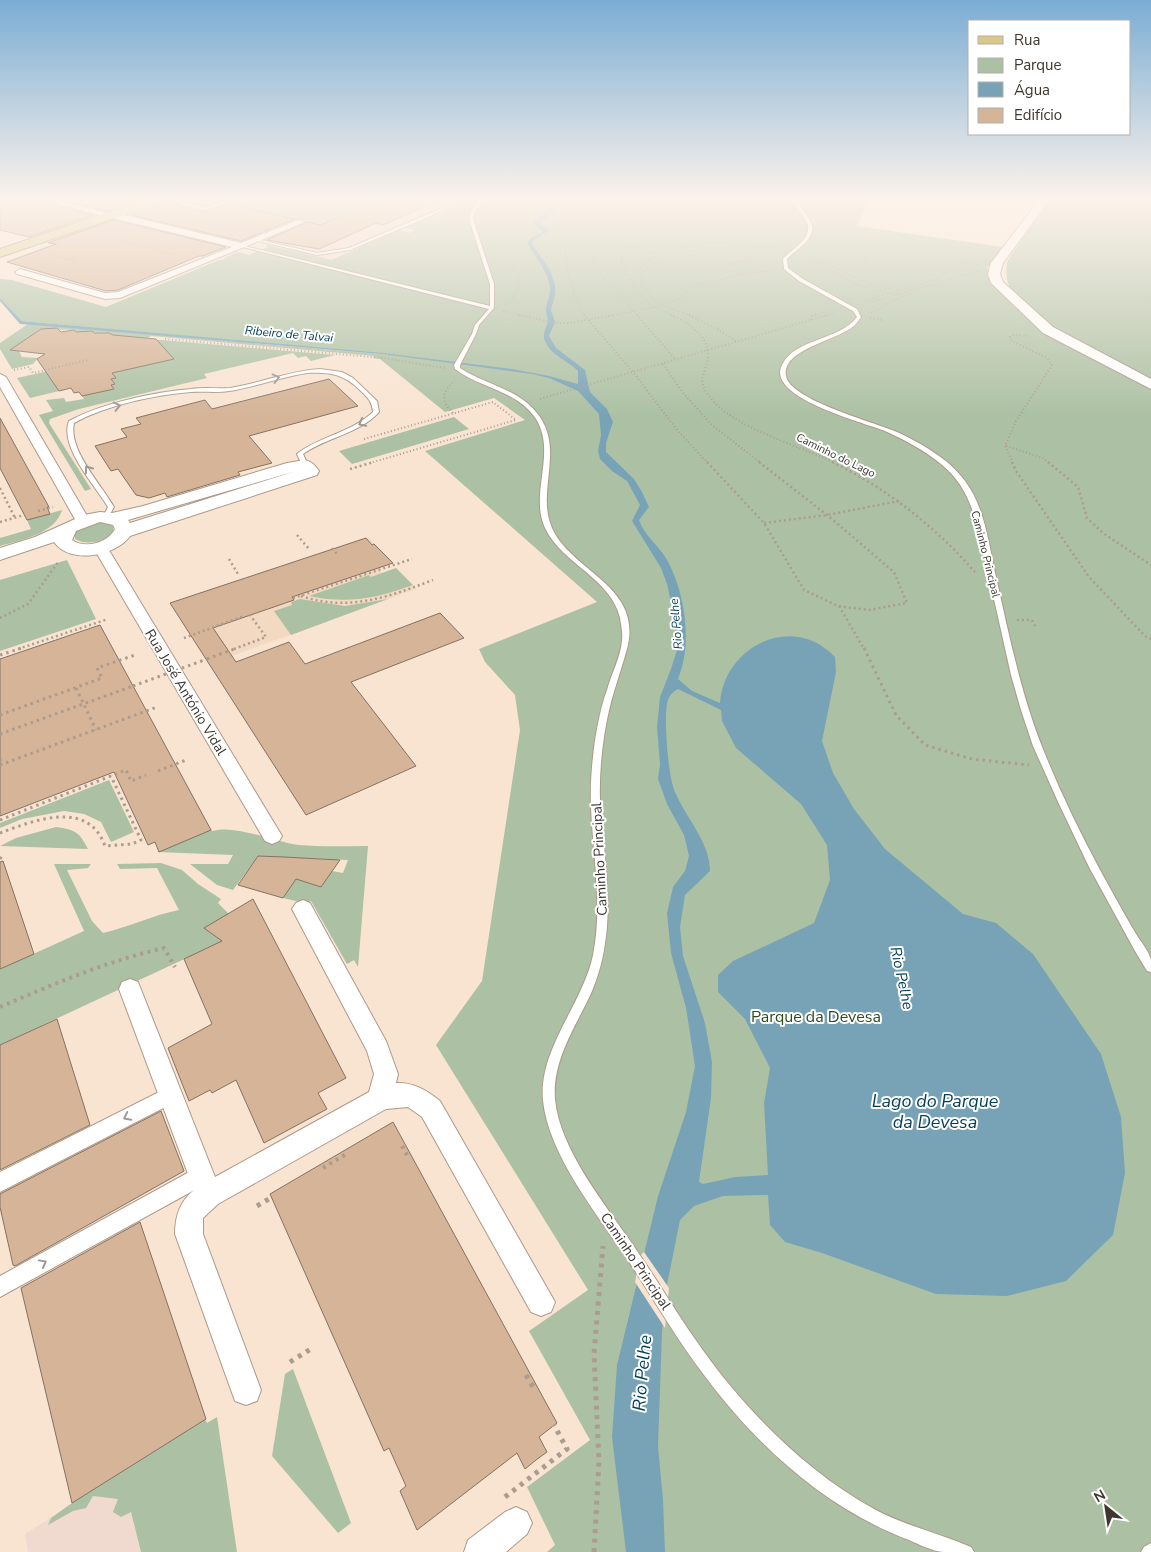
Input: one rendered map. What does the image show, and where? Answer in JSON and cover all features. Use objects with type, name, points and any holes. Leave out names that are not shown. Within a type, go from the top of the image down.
[{"type":"street","points":[[20,272],[95,294],[112,296],[129,292],[179,271]]},
{"type":"street","points":[[995,271],[996,283],[1048,330],[1151,385]]},
{"type":"street","points":[[0,377],[75,525]]},
{"type":"street","points":[[0,554],[41,541],[75,525],[154,521],[300,476],[311,471],[305,465]]},
{"type":"street","points":[[0,567],[100,547],[118,538],[114,523]]},
{"type":"street","points":[[66,554],[62,538],[75,525]]},
{"type":"street","name":"Rua José António Vidal","points":[[100,547],[272,836]]},
{"type":"street","points":[[303,910],[378,1049],[386,1074],[380,1099]]},
{"type":"street","points":[[130,989],[205,1185],[188,1219],[189,1234],[246,1390]]},
{"type":"street","points":[[0,1286],[380,1099],[392,1095],[406,1094],[419,1099],[431,1109],[541,1302]]},
{"type":"street","points":[[0,1182],[170,1095]]},
{"type":"street","points":[[480,1552],[510,1510]]},
{"type":"lane","points":[[344,271],[492,308]]},
{"type":"lane","points":[[459,364],[477,324],[492,308],[492,284],[488,271]]},
{"type":"lane","points":[[789,271],[801,280],[847,305],[858,313],[859,317]]},
{"type":"lane","name":"Caminho Principal","points":[[859,317],[853,326],[792,356],[782,369],[783,380],[794,392],[811,401],[881,427],[911,442],[947,467],[960,480],[973,502],[1026,713],[1045,766],[1085,851],[1151,968]]},
{"type":"lane","name":"Caminho Principal","points":[[459,364],[468,375],[507,392],[525,404],[540,420],[549,443],[542,492],[542,509],[547,525],[554,538],[572,558],[609,591],[616,600],[622,611],[626,627],[626,640],[603,717],[595,800],[603,895],[601,935],[593,974],[576,1015],[560,1044],[551,1070],[549,1099],[554,1124],[572,1164],[605,1217],[720,1385],[759,1429],[814,1477],[859,1509],[950,1549],[966,1552]]},
{"type":"lane","points":[[114,523],[111,507],[100,487],[75,451],[69,429],[71,422],[77,418],[97,411],[177,392],[233,388],[292,374],[316,371],[344,375],[352,379],[376,402],[376,412],[370,419],[359,426],[309,447],[300,454],[305,465]]},
{"type":"path","points":[[492,308],[511,301],[520,289],[520,280],[515,271]]},
{"type":"path","points":[[569,271],[576,300],[587,320],[633,372],[677,430],[764,523],[804,590],[838,606],[868,610],[906,603],[894,572],[827,515],[713,426],[683,393],[663,364]]},
{"type":"path","points":[[599,271],[676,360]]},
{"type":"path","points":[[627,271],[633,277],[645,300],[692,327],[699,334],[708,350]]},
{"type":"path","points":[[633,277],[637,271]]},
{"type":"path","points":[[633,277],[640,276],[644,271]]},
{"type":"path","points":[[735,271],[743,274]]},
{"type":"path","points":[[492,308],[554,323],[587,320],[661,306],[678,298],[693,286],[743,274],[765,271]]},
{"type":"path","points":[[833,271],[844,279],[903,296]]},
{"type":"path","points":[[843,271],[854,279],[891,290],[893,288],[875,271]]},
{"type":"path","points":[[811,320],[812,316],[936,279],[947,271]]},
{"type":"path","points":[[874,301],[978,271]]},
{"type":"path","points":[[859,317],[881,309],[891,301],[903,296],[978,271]]},
{"type":"path","points":[[640,276],[645,291],[661,306],[679,310],[704,321],[738,342]]},
{"type":"path","points":[[525,404],[835,313]]},
{"type":"path","points":[[1035,336],[1014,335],[1010,337],[1012,341],[1047,358],[1052,364],[1016,421],[1006,446],[1016,471],[1090,577],[1145,636],[1151,639]]},
{"type":"path","points":[[166,339],[459,364]]},
{"type":"path","name":"Caminho do Lago","points":[[708,350],[702,375],[703,386],[708,395],[725,411],[757,428],[853,472],[899,501],[950,544],[976,573],[987,593],[998,602]]},
{"type":"path","points":[[13,370],[29,367],[33,373],[88,360]]},
{"type":"path","points":[[453,414],[443,402],[445,389],[451,383],[468,375]]},
{"type":"path","points":[[350,469],[516,420],[493,402],[358,441]]},
{"type":"path","points":[[1006,446],[1043,458],[1078,487],[1087,518],[1103,533],[1151,565]]},
{"type":"path","points":[[0,488],[15,518]]},
{"type":"path","points":[[764,523],[827,515],[899,501]]},
{"type":"path","points":[[38,511],[53,507]]},
{"type":"path","points":[[0,522],[24,515]]},
{"type":"path","points":[[297,535],[310,550]]},
{"type":"path","points":[[332,548],[338,555]]},
{"type":"path","points":[[0,618],[28,604],[66,554]]},
{"type":"path","points":[[229,559],[238,574]]},
{"type":"path","points":[[293,598],[412,559]]},
{"type":"path","points":[[301,596],[308,599],[345,604],[391,595],[433,580]]},
{"type":"path","points":[[838,606],[865,650],[896,715],[925,745],[972,759],[1045,766]]},
{"type":"path","points":[[0,734],[266,637],[250,615]]},
{"type":"path","points":[[184,638],[244,616]]},
{"type":"path","points":[[0,655],[108,619]]},
{"type":"path","points":[[1002,620],[1032,620],[1035,626]]},
{"type":"path","points":[[0,715],[102,678],[97,668],[135,655]]},
{"type":"path","points":[[76,688],[96,730]]},
{"type":"path","points":[[0,759],[1,765],[157,707]]},
{"type":"path","points":[[158,771],[186,760]]},
{"type":"path","points":[[0,820],[126,770],[131,781],[146,775]]},
{"type":"path","points":[[0,833],[20,825],[51,817],[68,817],[87,822],[98,830],[105,846],[132,844],[141,840],[111,776]]},
{"type":"path","points":[[0,1008],[85,970],[130,955],[164,948],[175,966]]},
{"type":"path","points":[[402,1146],[407,1154]]},
{"type":"path","points":[[323,1168],[348,1153]]},
{"type":"path","points":[[256,1206],[272,1197]]},
{"type":"path","points":[[594,1552],[599,1462],[594,1354],[605,1217]]},
{"type":"path","points":[[290,1362],[314,1348]]},
{"type":"path","points":[[526,1375],[535,1390]]},
{"type":"path","points":[[510,1510],[567,1449],[554,1425]]},
{"type":"shaded area","points":[[364,271],[430,271],[421,286]]},
{"type":"shaded area","points":[[368,537],[393,563],[378,569],[382,573],[396,568],[416,589],[210,664],[215,631],[210,625],[188,632],[170,603]]},
{"type":"shaded area","points":[[121,1473],[141,1552],[28,1552],[25,1534]]},
{"type":"green space","name":"Parque da Devesa","points":[[192,271],[988,271],[987,274],[994,286],[1011,300],[1060,334],[1151,390],[1151,1552],[547,1552],[555,1545],[527,1487],[590,1440],[529,1331],[588,1290],[436,1045],[482,981],[520,730],[515,695],[485,662],[479,649],[597,602],[425,451],[525,420],[494,398],[445,412],[380,359],[373,358],[374,356],[151,336],[148,338],[128,337],[109,333],[41,329],[11,350],[19,351],[22,357],[38,358],[33,364],[12,369],[0,349],[0,343],[28,324],[382,354],[22,321],[0,298],[0,279],[12,280],[106,307]]},
{"type":"green space","points":[[1007,271],[1151,271],[1151,381],[1058,332],[1012,292]]},
{"type":"green space","points":[[158,340],[335,355],[311,361],[306,356],[298,358],[293,353],[204,374],[207,378],[79,409],[50,419],[49,423],[91,489],[85,491],[39,415],[53,411],[46,400],[64,398],[66,402],[84,399],[82,396],[113,389],[111,385],[115,384],[111,379],[115,378],[112,373],[173,359],[170,354],[155,358],[146,343]]},
{"type":"green space","points":[[88,362],[56,387],[59,391],[30,398],[17,378]]},
{"type":"green space","points":[[454,417],[469,429],[352,464],[339,451]]},
{"type":"green space","points":[[62,510],[58,518],[45,530],[36,535],[0,546],[0,538],[31,529],[26,518],[32,516],[34,518]]},
{"type":"green space","points":[[96,522],[111,524],[113,532],[95,542],[75,539],[74,534],[76,531]]},
{"type":"green space","points":[[67,560],[96,619],[0,651],[0,580]]},
{"type":"green space","points":[[396,568],[413,585],[386,594],[361,599],[336,600],[309,596],[369,575],[371,577]]},
{"type":"green space","points":[[300,599],[345,606],[388,599],[291,635],[274,611],[292,605],[291,602]]},
{"type":"green space","points":[[109,780],[134,832],[111,842],[101,822],[84,814],[64,811],[22,819],[0,828],[0,823]]},
{"type":"green space","points":[[56,827],[68,829],[79,835],[88,849],[0,846],[16,838]]},
{"type":"green space","points":[[211,829],[212,831],[222,829],[243,832],[299,845],[368,846],[358,967],[354,960],[347,964],[311,901],[304,903],[283,898],[296,879],[321,887],[332,871],[343,873],[348,860],[258,856],[233,890],[217,885],[190,864],[228,864],[233,855],[157,852]]},
{"type":"green space","points":[[161,863],[182,870],[198,884],[221,899],[218,903],[229,914],[204,928],[223,941],[0,1045],[0,969],[84,931],[54,864],[91,864],[88,868],[67,870],[92,921],[103,933],[179,910],[157,868],[120,869],[117,864]]},
{"type":"green space","points":[[293,1369],[351,1523],[338,1533],[272,1456],[285,1374]]},
{"type":"green space","points":[[217,1417],[237,1552],[141,1552],[131,1512],[121,1517],[113,1512],[118,1499],[93,1496],[86,1508],[73,1511],[48,1525],[51,1518],[72,1503],[205,1419],[207,1423]]},
{"type":"water","name":"Lago do Parque da Devesa","points":[[545,271],[550,271],[555,285],[555,295],[551,310],[555,322],[549,336],[556,348],[585,370],[590,392],[607,409],[613,422],[606,443],[606,452],[634,479],[642,492],[649,507],[639,520],[644,530],[666,558],[678,586],[685,617],[686,634],[683,665],[678,679],[692,691],[720,703],[724,683],[734,665],[747,652],[763,642],[781,637],[800,637],[818,644],[835,657],[836,672],[822,741],[833,773],[854,809],[885,849],[963,914],[996,923],[1033,954],[1101,1054],[1121,1117],[1125,1173],[1113,1235],[1066,1281],[1007,1296],[936,1294],[822,1253],[785,1242],[770,1225],[768,1195],[723,1196],[694,1206],[680,1220],[666,1290],[662,1333],[658,1446],[665,1552],[626,1552],[612,1437],[617,1365],[658,1196],[686,1112],[695,1066],[686,1008],[671,953],[667,913],[673,887],[685,871],[689,856],[684,835],[667,804],[658,779],[660,764],[657,727],[660,697],[677,650],[674,616],[667,584],[661,568],[632,521],[640,505],[627,481],[612,471],[600,459],[598,451],[601,435],[599,414],[578,391],[549,378],[532,374],[383,354],[20,324],[0,301],[0,298],[22,321],[383,353],[512,369],[578,384],[578,371],[549,348],[544,337],[548,321],[546,307],[550,294],[549,282]],"holes":[[[678,689],[721,710],[722,721],[736,748],[801,804],[827,845],[830,880],[814,923],[733,961],[718,975],[718,992],[745,1019],[770,1068],[764,1103],[768,1175],[735,1177],[703,1184],[699,1182],[711,1098],[712,1062],[705,1023],[683,956],[680,927],[685,895],[710,871],[709,860],[702,840],[675,792],[670,774],[666,723],[669,697]]]},
{"type":"pier","points":[[644,1252],[669,1288],[665,1328],[635,1282],[641,1255]]},
{"type":"building","points":[[39,271],[162,271],[118,290],[106,291]]},
{"type":"building","points":[[57,328],[61,332],[74,330],[76,332],[92,331],[94,333],[156,339],[174,359],[112,373],[116,378],[111,379],[115,384],[111,385],[114,389],[82,396],[79,392],[74,393],[71,388],[59,391],[37,359],[45,354],[10,350],[41,329]]},
{"type":"building","points":[[329,379],[358,406],[249,436],[272,463],[238,472],[240,475],[167,497],[165,493],[149,498],[136,495],[118,469],[111,471],[95,446],[127,437],[121,429],[141,424],[136,418],[205,400],[212,409]]},
{"type":"building","points":[[0,418],[49,507],[47,507],[50,514],[27,520],[0,468]]},
{"type":"building","points":[[366,538],[393,563],[292,597],[294,600],[213,628],[236,662],[289,642],[305,664],[440,613],[464,638],[351,682],[416,766],[306,815],[170,603]]},
{"type":"building","points":[[100,625],[211,830],[159,852],[155,842],[148,845],[114,772],[0,816],[0,659]]},
{"type":"building","points":[[258,856],[340,860],[321,887],[296,879],[283,898],[238,885]]},
{"type":"building","points":[[3,861],[34,954],[0,969],[0,862]]},
{"type":"building","points":[[253,899],[346,1078],[318,1093],[327,1109],[264,1143],[236,1080],[212,1093],[210,1090],[189,1101],[168,1048],[212,1024],[184,959],[222,941],[204,928]]},
{"type":"building","points":[[57,1019],[90,1125],[0,1170],[0,1045]]},
{"type":"building","points":[[161,1111],[184,1171],[15,1266],[13,1265],[0,1207],[0,1194]]},
{"type":"building","points":[[393,1122],[557,1423],[539,1437],[547,1452],[525,1469],[517,1453],[417,1530],[400,1491],[406,1486],[389,1448],[384,1451],[270,1194]]},
{"type":"building","points":[[140,1222],[206,1419],[72,1503],[21,1288]]},
{"type":"water label","name":"Ribeiro de Talvai","points":[[289,334]]},
{"type":"water label","name":"Rio Pelhe","points":[[676,624]]},
{"type":"water label","name":"Rio Pelhe","points":[[902,978]]},
{"type":"water label","name":"Rio Pelhe","points":[[642,1373]]}]
